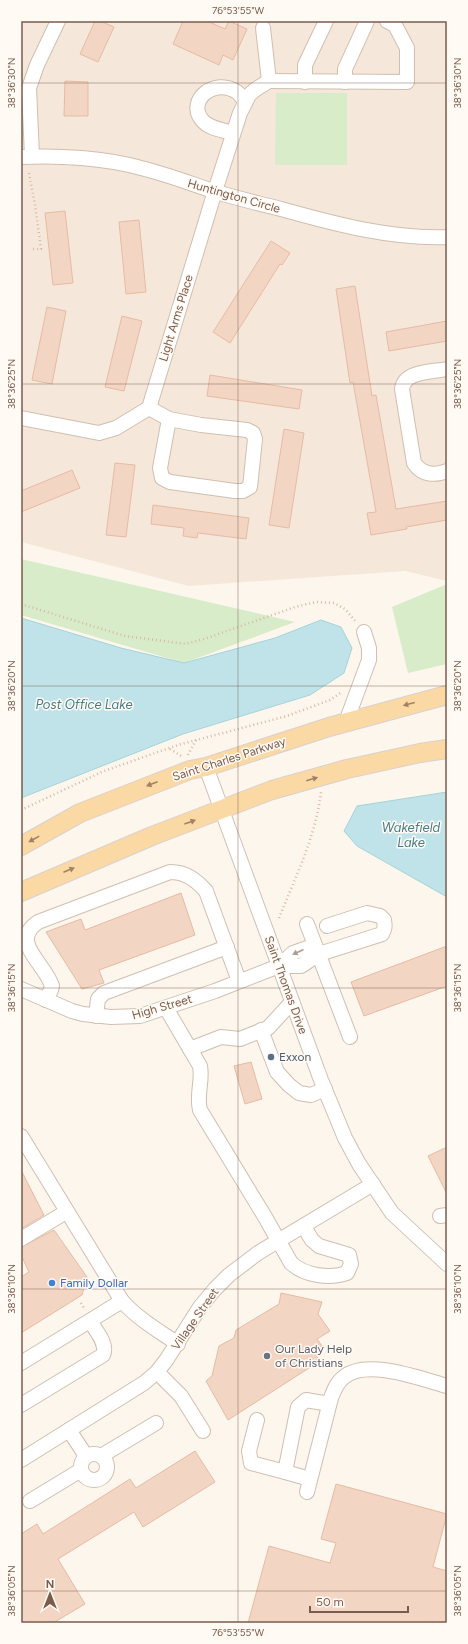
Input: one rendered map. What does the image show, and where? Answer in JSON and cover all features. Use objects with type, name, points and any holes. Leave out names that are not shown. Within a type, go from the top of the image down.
[{"type":"main road","name":"Saint Charles Parkway","points":[[21,846],[80,813],[190,770],[206,767],[346,722],[447,695]]},
{"type":"main road","points":[[21,892],[78,867],[272,790],[327,775],[420,753],[447,749]]},
{"type":"street","points":[[27,156],[29,88],[37,65],[58,21]]},
{"type":"street","points":[[305,82],[305,65],[326,21]]},
{"type":"street","points":[[345,82],[344,69],[367,21]]},
{"type":"street","points":[[245,101],[236,92],[220,87],[208,89],[199,102],[198,109],[201,120],[212,127],[233,133],[245,101],[256,89],[269,81],[407,82],[407,48],[395,25],[387,21]]},
{"type":"street","points":[[263,28],[269,81]]},
{"type":"street","name":"Light Arms Place","points":[[149,408],[233,133]]},
{"type":"street","name":"Huntington Circle","points":[[27,156],[123,164],[310,218],[381,233],[420,237],[447,237]]},
{"type":"street","points":[[447,369],[409,376],[402,384],[402,389],[414,463],[418,468],[428,473],[439,474],[447,471]]},
{"type":"street","points":[[21,418],[92,432],[106,432],[116,428],[149,408],[169,419],[201,425],[247,430],[253,433],[255,440],[252,481],[250,487],[243,491],[235,491],[170,482],[162,478],[160,468],[169,419]]},
{"type":"street","points":[[346,722],[369,660],[369,648],[364,632]]},
{"type":"street","name":"Saint Thomas Drive","points":[[206,767],[292,1002],[345,1138],[359,1164],[392,1213],[447,1264]]},
{"type":"street","points":[[46,1000],[52,986],[26,943],[28,932],[31,927],[38,922],[170,872],[178,872],[187,875],[198,882],[206,891],[239,981]]},
{"type":"street","points":[[279,966],[301,966],[319,954],[382,934],[385,930],[384,920],[380,916],[367,912],[328,926]]},
{"type":"street","points":[[307,924],[350,1037]]},
{"type":"street","points":[[96,1016],[98,999],[100,995],[227,947]]},
{"type":"street","name":"High Street","points":[[21,989],[72,1011],[96,1016],[140,1016],[166,1008],[279,966]]},
{"type":"street","points":[[190,1049],[222,1037],[240,1039],[268,1028],[292,1002]]},
{"type":"street","points":[[166,1008],[200,1066],[201,1073],[198,1102],[200,1110],[208,1126],[265,1217],[291,1264],[297,1269],[306,1273],[337,1277],[347,1273],[351,1264],[349,1255],[319,1246],[312,1240],[304,1227]]},
{"type":"street","points":[[261,1030],[277,1072],[289,1085],[299,1093],[311,1095],[325,1089]]},
{"type":"street","points":[[21,1136],[66,1212],[122,1301],[142,1320],[178,1344]]},
{"type":"street","name":"Village Street","points":[[21,1460],[144,1383],[157,1372],[178,1344],[200,1307],[214,1289],[229,1275],[258,1253],[304,1227],[373,1184]]},
{"type":"street","points":[[21,1239],[66,1212]]},
{"type":"street","points":[[21,1363],[122,1301]]},
{"type":"street","points":[[21,1405],[102,1355],[105,1351],[105,1345],[90,1321]]},
{"type":"street","points":[[257,1420],[249,1450],[251,1463],[285,1472],[309,1486],[329,1404],[336,1386],[342,1378],[350,1373],[360,1370],[382,1370],[447,1386]]},
{"type":"street","points":[[157,1372],[181,1396],[203,1431]]},
{"type":"street","points":[[285,1472],[298,1407],[306,1400],[329,1404]]},
{"type":"street","points":[[101,1456],[156,1423]]},
{"type":"street","points":[[70,1430],[86,1456]]},
{"type":"street","points":[[95,1454],[101,1456],[106,1463],[107,1468],[102,1477],[98,1479],[88,1478],[81,1470],[82,1461],[86,1456],[95,1454]]},
{"type":"street","points":[[30,1501],[81,1470]]},
{"type":"path","points":[[29,173],[41,249],[30,249]]},
{"type":"path","points":[[21,604],[125,636],[186,644],[295,607],[316,602],[334,603],[345,609],[364,632]]},
{"type":"path","points":[[21,810],[104,771],[196,740],[287,716],[330,700],[360,681]]},
{"type":"path","points":[[170,748],[186,759],[196,740]]},
{"type":"path","points":[[279,918],[305,853],[319,812],[322,790],[327,775]]},
{"type":"shaded area","points":[[21,21],[447,21],[447,581],[405,571],[189,586],[21,542]]},
{"type":"green space","points":[[276,93],[347,93],[347,165],[275,165]]},
{"type":"green space","points":[[21,559],[295,622],[184,663],[21,615]]},
{"type":"green space","points":[[447,584],[447,664],[408,673],[392,607]]},
{"type":"water","name":"Post Office Lake","points":[[21,618],[121,648],[184,663],[275,638],[321,620],[341,627],[352,648],[344,673],[310,695],[183,734],[21,798]]},
{"type":"water","name":"Wakefield Lake","points":[[447,792],[447,897],[357,846],[344,831],[357,806]]},
{"type":"building","points":[[95,21],[100,21],[114,27],[98,62],[80,54]]},
{"type":"building","points":[[183,21],[207,21],[225,29],[229,21],[247,29],[233,60],[223,55],[219,65],[173,44]]},
{"type":"building","points":[[65,81],[88,82],[88,116],[64,116]]},
{"type":"building","points":[[65,211],[73,283],[53,285],[45,213]]},
{"type":"building","points":[[139,220],[146,292],[126,294],[119,222]]},
{"type":"building","points":[[271,241],[290,253],[282,265],[280,264],[230,343],[213,332]]},
{"type":"building","points":[[355,286],[372,396],[376,395],[396,509],[447,501],[447,520],[371,535],[367,513],[376,512],[353,382],[350,383],[336,289]]},
{"type":"building","points":[[47,307],[66,311],[52,384],[32,380]]},
{"type":"building","points":[[122,316],[142,321],[124,391],[105,387]]},
{"type":"building","points":[[447,321],[447,341],[389,351],[386,332]]},
{"type":"building","points":[[210,375],[302,390],[299,409],[207,396]]},
{"type":"building","points":[[284,429],[304,433],[289,528],[269,525]]},
{"type":"building","points":[[115,463],[135,465],[126,537],[106,535]]},
{"type":"building","points":[[72,470],[80,488],[21,512],[21,491]]},
{"type":"building","points":[[153,505],[249,518],[246,539],[198,533],[197,538],[183,536],[184,528],[151,524]]},
{"type":"building","points":[[181,893],[195,935],[99,970],[104,983],[82,989],[46,932],[81,919],[85,930]]},
{"type":"building","points":[[447,946],[447,986],[364,1016],[351,982]]},
{"type":"building","points":[[251,1062],[262,1099],[245,1104],[234,1066]]},
{"type":"building","points":[[447,1147],[447,1194],[428,1156]]},
{"type":"building","points":[[21,1170],[44,1215],[21,1229]]},
{"type":"building","points":[[54,1230],[87,1277],[82,1295],[21,1333],[21,1277],[29,1272],[21,1255],[21,1247]]},
{"type":"building","name":"Our Lady Help of Christians","points":[[281,1293],[322,1302],[318,1314],[330,1331],[317,1339],[322,1346],[313,1351],[320,1361],[228,1420],[206,1381],[212,1376],[219,1346],[234,1338],[236,1330],[279,1304]]},
{"type":"building","points":[[195,1451],[215,1482],[143,1527],[134,1512],[58,1559],[85,1604],[53,1623],[21,1623],[21,1534],[37,1524],[43,1534],[130,1479],[136,1488]]},
{"type":"building","points":[[336,1484],[447,1514],[433,1567],[447,1571],[447,1623],[248,1623],[269,1546],[330,1563],[336,1543],[321,1539]]},
{"type":"place","name":"Exxon","points":[[271,1057]]},
{"type":"place","name":"Family Dollar","points":[[52,1283]]},
{"type":"place","name":"Our Lady Help of Christians","points":[[267,1356]]}]
